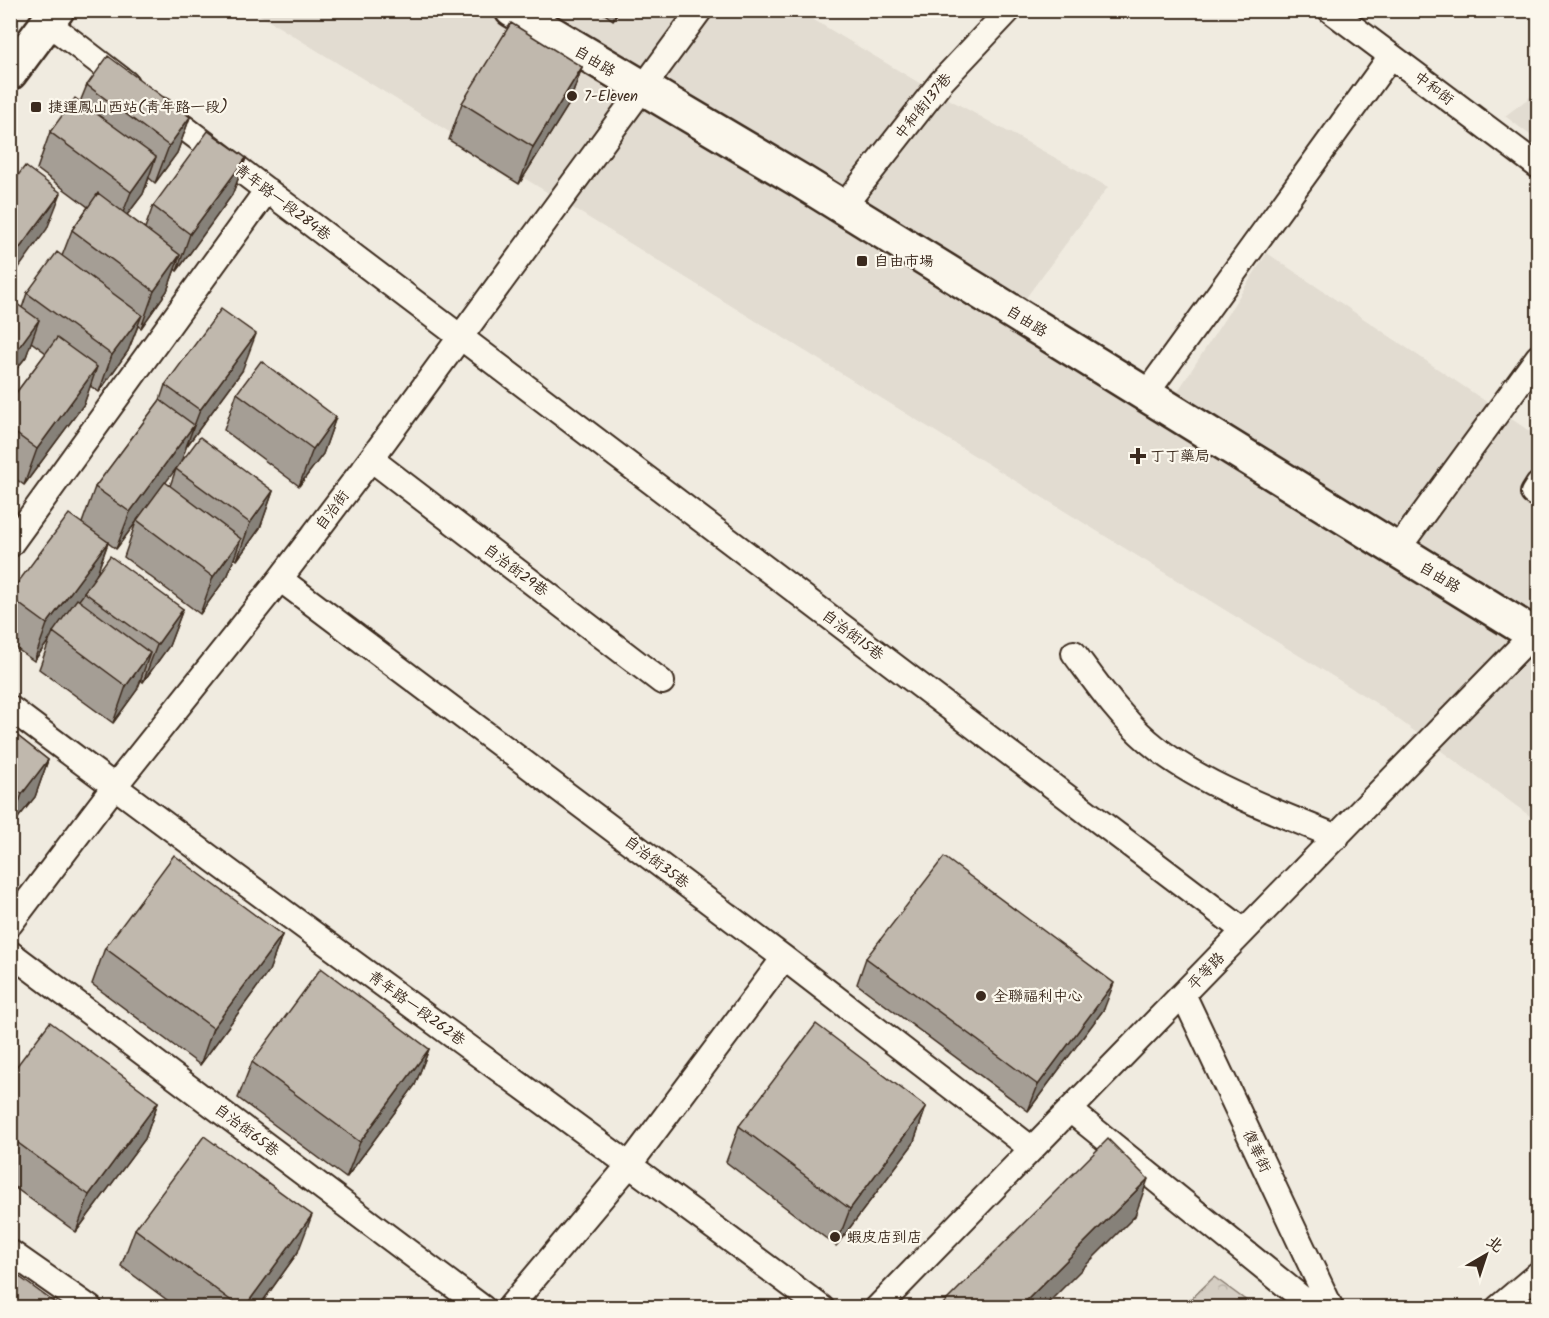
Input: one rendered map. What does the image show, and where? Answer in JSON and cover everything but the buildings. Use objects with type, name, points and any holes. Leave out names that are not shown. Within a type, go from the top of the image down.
[{"type":"street","name":"自由路","points":[[512,10],[843,207],[1396,550],[1537,634]]},
{"type":"street","name":"自治街","points":[[10,924],[114,787],[280,579],[371,459],[700,10]]},
{"type":"street","name":"中和街137巷","points":[[843,207],[942,81],[1009,10]]},
{"type":"street","name":"中和街","points":[[1330,10],[1539,166]]},
{"type":"street","points":[[10,73],[52,17]]},
{"type":"street","name":"青年路一段284巷","points":[[52,17],[267,190],[461,338]]},
{"type":"street","points":[[1146,394],[1391,56]]},
{"type":"street","points":[[10,545],[267,190]]},
{"type":"street","name":"自治街15巷","points":[[461,338],[1244,932]]},
{"type":"street","points":[[1396,550],[1539,357]]},
{"type":"street","name":"自治街29巷","points":[[371,459],[662,682]]},
{"type":"street","name":"自治街35巷","points":[[280,579],[784,958],[1032,1149]]},
{"type":"street","name":"平等路","points":[[877,1308],[1537,634]]},
{"type":"street","points":[[1074,653],[1115,707],[1148,741],[1189,771],[1336,837]]},
{"type":"street","name":"青年路一段262巷","points":[[10,708],[822,1308]]},
{"type":"street","name":"自治街65巷","points":[[10,953],[483,1308]]},
{"type":"street","points":[[509,1308],[630,1164],[784,958]]},
{"type":"street","name":"復華街","points":[[1183,994],[1331,1308]]},
{"type":"street","points":[[1070,1110],[1314,1308]]},
{"type":"street","points":[[10,1252],[90,1308]]},
{"type":"street","points":[[1498,1308],[1539,1274]]},
{"type":"shaded area","points":[[253,11],[799,11],[916,81],[1108,187],[1025,299],[1178,391],[1267,253],[1538,437],[1538,822],[1376,703]]},
{"type":"shaded area","points":[[1538,91],[1538,141],[1505,116]]},
{"type":"green space","points":[[1214,1277],[1255,1307],[1183,1307]]},
{"type":"place","name":"7-Eleven","points":[[572,96]]},
{"type":"place","name":"捷運鳳山西站(青年路一段)","points":[[36,107]]},
{"type":"place","name":"自由市場","points":[[862,261]]},
{"type":"place","name":"丁丁藥局","points":[[1138,456]]},
{"type":"place","name":"全聯福利中心","points":[[981,996]]},
{"type":"place","name":"蝦皮店到店","points":[[835,1237]]}]
